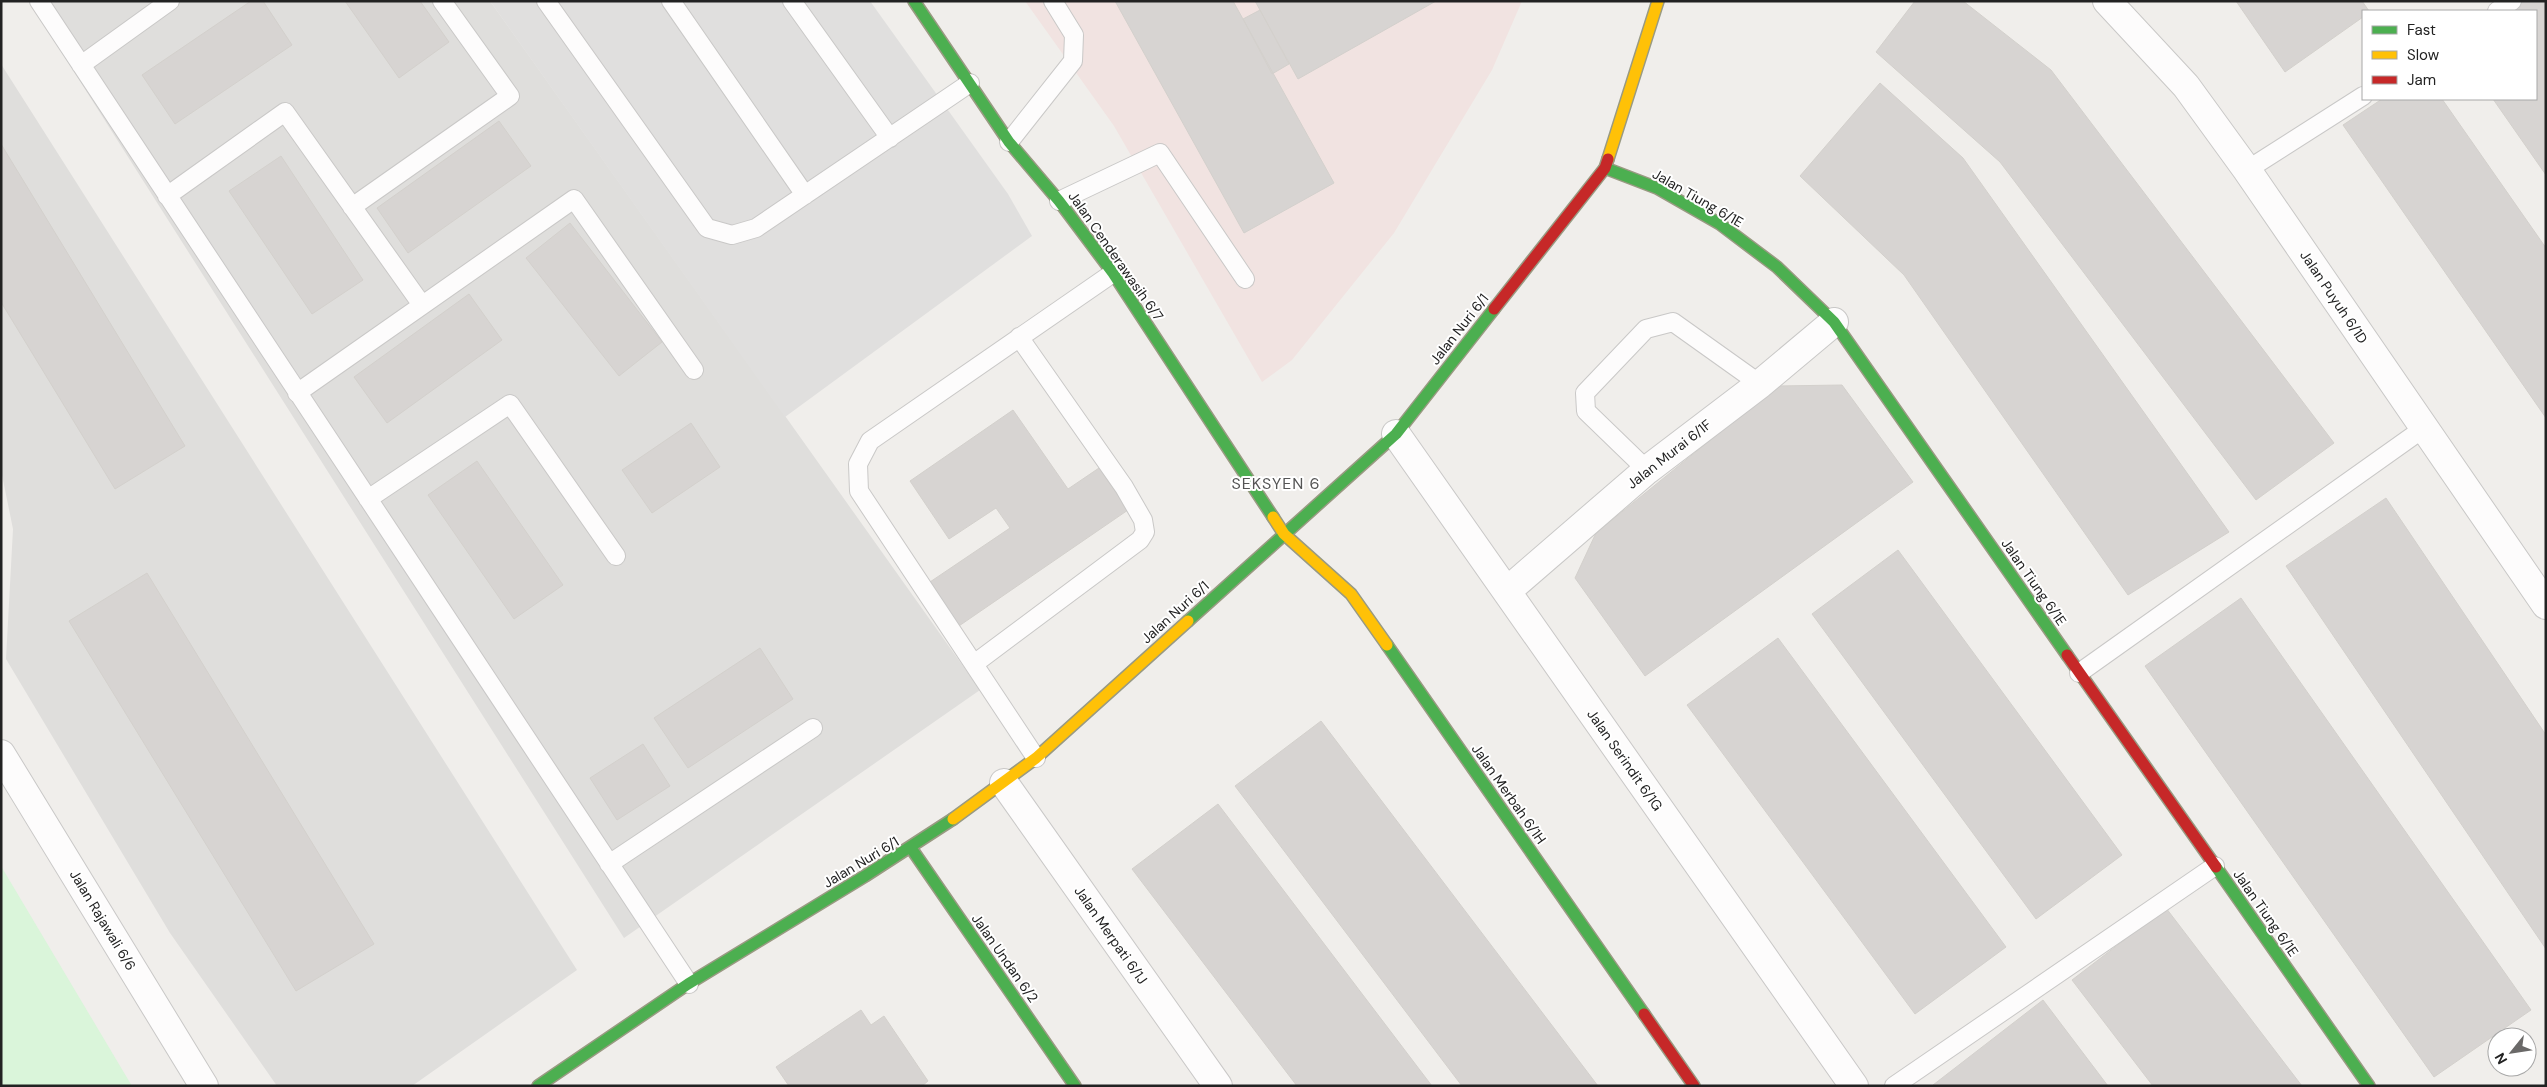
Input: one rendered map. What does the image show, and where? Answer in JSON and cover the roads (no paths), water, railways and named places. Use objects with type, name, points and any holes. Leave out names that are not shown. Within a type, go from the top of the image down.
[{"type":"street","name":"Jalan Cenderawasih 6/7","points":[[914,1],[1009,142],[1059,201],[1113,273],[1284,534]]},
{"type":"street","name":"Jalan Nuri 6/1","points":[[538,1086],[593,1046],[689,984],[911,848],[1004,783],[1036,758],[1396,434],[1606,168],[1658,1]]},
{"type":"street","name":"Jalan Puyuh 6/1D","points":[[2107,1],[2186,86],[2248,170],[2546,605]]},
{"type":"street","name":"Jalan Tiung 6/1E","points":[[1606,168],[1657,188],[1720,224],[1777,267],[1834,322],[2369,1086]]},
{"type":"street","name":"Jalan Murai 6/1F","points":[[1507,590],[1647,470],[1760,384],[1834,322]]},
{"type":"street","name":"Jalan Serindit 6/1G","points":[[1396,434],[1854,1086]]},
{"type":"street","name":"Jalan Merbah 6/1H","points":[[1284,534],[1351,594],[1694,1086]]},
{"type":"street","name":"Jalan Rajawali 6/6","points":[[1,754],[204,1086]]},
{"type":"street","name":"Jalan Merpati 6/1J","points":[[1004,783],[1218,1086]]},
{"type":"street","name":"Jalan Undan 6/2","points":[[911,848],[1075,1086]]},
{"type":"lane","points":[[39,1],[689,984]]},
{"type":"lane","points":[[81,65],[170,1]]},
{"type":"lane","points":[[352,207],[510,96],[442,1]]},
{"type":"lane","points":[[546,1],[707,228],[732,234],[756,228],[970,83]]},
{"type":"lane","points":[[671,1],[805,195]]},
{"type":"lane","points":[[792,1],[890,138]]},
{"type":"lane","points":[[1009,142],[1073,61],[1074,35],[1053,1]]},
{"type":"lane","points":[[2498,10],[2512,1]]},
{"type":"lane","points":[[2248,170],[2362,97]]},
{"type":"lane","points":[[168,196],[285,112],[422,306]]},
{"type":"lane","points":[[1059,201],[1160,153],[1245,279]]},
{"type":"lane","points":[[297,393],[574,199],[694,370]]},
{"type":"lane","points":[[1036,758],[859,491],[858,464],[870,441],[1113,273]]},
{"type":"lane","points":[[1647,470],[1586,411],[1585,393],[1646,329],[1673,322],[1760,384]]},
{"type":"lane","points":[[974,664],[1140,540],[1145,532],[1143,520],[1124,487],[1019,337]]},
{"type":"lane","points":[[368,499],[510,404],[616,556]]},
{"type":"lane","points":[[2080,673],[2424,428]]},
{"type":"lane","points":[[609,864],[812,728]]},
{"type":"lane","points":[[1894,1086],[2214,866]]},
{"type":"district","name":"SEKSYEN 6","points":[[1276,483]]}]
